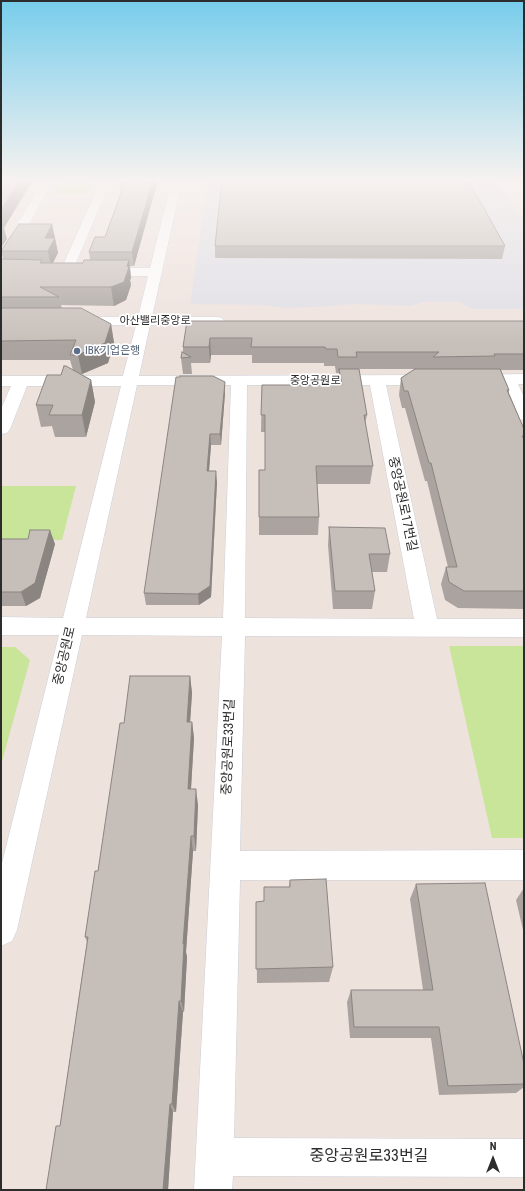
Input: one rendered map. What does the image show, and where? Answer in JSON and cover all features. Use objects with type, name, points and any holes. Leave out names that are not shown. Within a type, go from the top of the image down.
[{"type":"street","points":[[3,269],[21,236]]},
{"type":"street","points":[[66,272],[82,236]]},
{"type":"street","name":"중앙공원로","points":[[1,930],[164,236]]},
{"type":"street","points":[[52,272],[156,272]]},
{"type":"street","name":"아산밸리중앙로","points":[[63,321],[230,321]]},
{"type":"street","points":[[516,379],[524,415]]},
{"type":"street","name":"중앙공원로","points":[[129,381],[516,379]]},
{"type":"street","name":"중앙공원로17번길","points":[[377,380],[427,628]]},
{"type":"street","points":[[1,382],[129,381]]},
{"type":"street","points":[[234,627],[239,381]]},
{"type":"street","points":[[1,429],[21,382]]},
{"type":"street","points":[[1,626],[524,628]]},
{"type":"street","name":"중앙공원로33번길","points":[[234,627],[213,1173],[524,1158]]},
{"type":"street","points":[[225,866],[524,865]]},
{"type":"shaded area","points":[[200,236],[524,236],[524,309],[473,309],[459,302],[423,302],[411,306],[356,304],[284,308],[261,305],[190,304]]},
{"type":"green space","points":[[1,486],[76,486],[62,540],[1,540]]},
{"type":"green space","points":[[449,646],[524,646],[524,838],[492,838]]},
{"type":"green space","points":[[1,647],[15,647],[30,660],[1,765]]},
{"type":"building","points":[[11,236],[46,236],[45,238],[55,238],[48,251],[1,251]]},
{"type":"building","points":[[106,236],[137,236],[132,252],[89,252],[95,237],[105,237]]},
{"type":"building","points":[[216,236],[499,236],[505,246],[215,246]]},
{"type":"building","points":[[1,259],[42,260],[40,263],[83,263],[84,260],[129,260],[127,266],[129,267],[124,282],[111,287],[40,287],[59,297],[1,297]]},
{"type":"building","points":[[1,308],[81,308],[111,324],[105,343],[78,355],[70,355],[76,340],[1,341]]},
{"type":"building","points":[[187,321],[524,321],[524,354],[433,357],[439,352],[356,352],[357,357],[338,357],[337,349],[326,349],[325,347],[251,347],[252,338],[210,338],[209,347],[183,347]]},
{"type":"building","points":[[182,352],[191,357],[181,358]]},
{"type":"building","points":[[64,366],[91,380],[82,415],[49,415],[53,405],[36,405],[47,375],[61,375]]},
{"type":"building","points":[[339,369],[359,369],[367,415],[364,415],[373,466],[316,466],[319,517],[259,517],[259,470],[265,470],[265,415],[261,415],[262,385],[342,385]]},
{"type":"building","points":[[415,369],[500,369],[509,390],[507,390],[524,429],[524,436],[522,436],[524,439],[524,591],[464,591],[449,582],[446,567],[457,567],[431,463],[429,463],[408,391],[404,391],[401,378]]},
{"type":"building","points":[[213,376],[225,382],[220,434],[210,434],[207,471],[216,471],[210,586],[198,594],[144,593],[176,377]]},
{"type":"building","points":[[329,527],[385,528],[390,554],[369,554],[375,591],[335,591]]},
{"type":"building","points":[[30,530],[50,530],[35,583],[21,592],[1,592],[1,539],[28,539]]},
{"type":"building","points":[[130,676],[190,676],[187,722],[192,722],[188,789],[196,789],[194,836],[191,836],[183,944],[181,1001],[179,1001],[172,1104],[170,1104],[163,1190],[46,1190],[56,1126],[60,1126],[88,937],[85,937],[95,871],[98,871],[120,723],[124,723]]},
{"type":"building","points":[[326,879],[333,967],[256,969],[256,902],[264,901],[264,887],[290,887],[290,880]]},
{"type":"building","points":[[485,883],[524,1064],[524,1084],[448,1086],[439,1027],[354,1027],[351,990],[433,990],[416,884]]},
{"type":"place","name":"IBK기업은행","points":[[77,351]]}]
